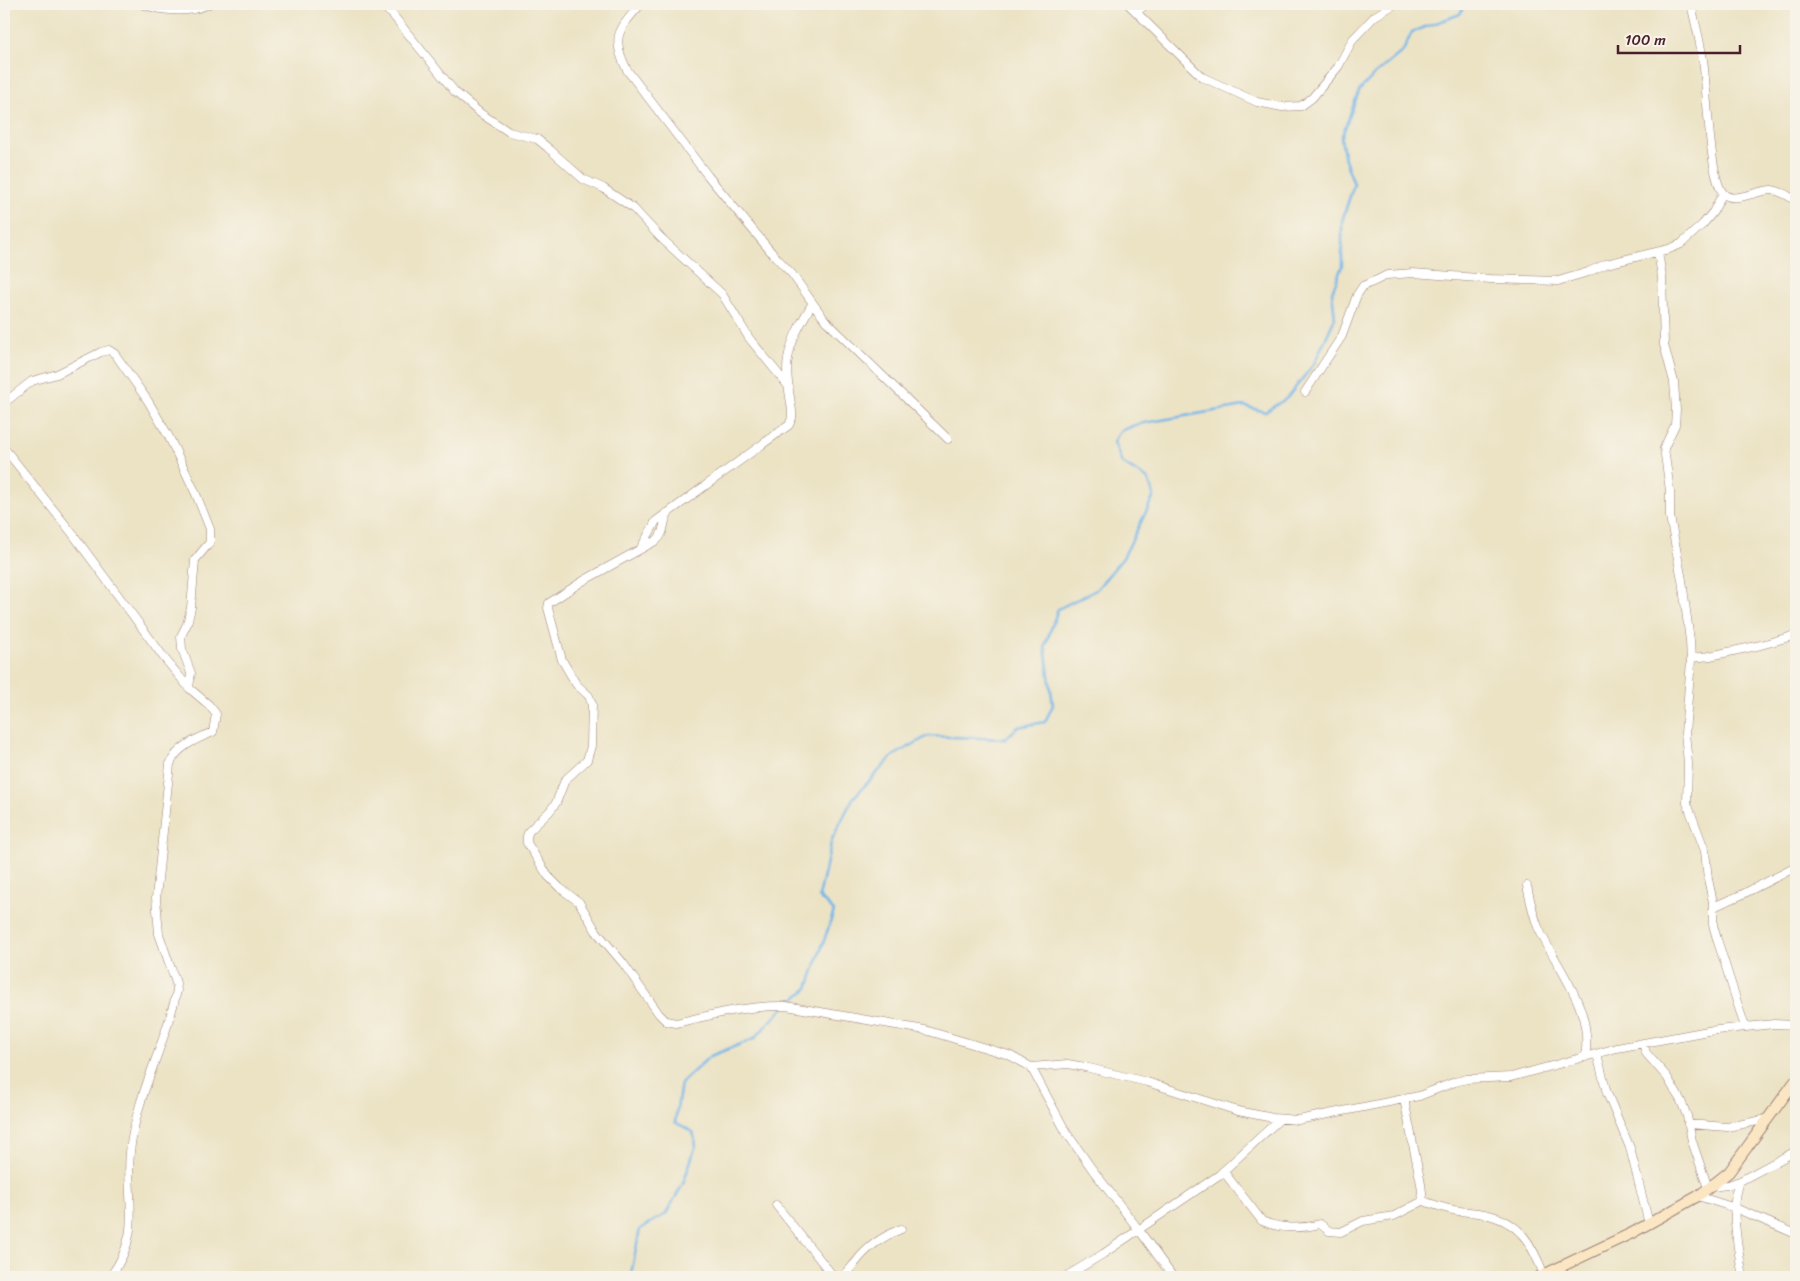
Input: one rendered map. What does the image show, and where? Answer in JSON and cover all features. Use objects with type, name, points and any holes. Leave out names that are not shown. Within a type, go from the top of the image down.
[{"type":"street","points":[[141,4],[153,8],[177,10],[202,7],[209,4]]},
{"type":"street","points":[[379,4],[392,14],[455,92],[480,113],[509,132],[537,139],[584,179],[603,188],[632,208],[660,237],[722,294],[749,338],[789,387]]},
{"type":"street","points":[[642,4],[622,25],[617,43],[620,57],[627,70],[708,176],[772,253],[792,274],[824,320],[948,439]]},
{"type":"street","points":[[1128,4],[1202,77],[1257,102],[1282,107],[1301,106],[1312,98],[1338,67],[1353,39],[1375,16],[1395,4]]},
{"type":"street","points":[[1137,12],[1146,4]]},
{"type":"street","points":[[1691,4],[1703,59],[1715,170],[1723,193],[1728,196],[1742,197],[1770,190],[1785,194],[1796,201]]},
{"type":"street","points":[[1305,392],[1342,336],[1357,295],[1364,286],[1387,275],[1413,273],[1558,282],[1619,261],[1658,252],[1681,244],[1713,212],[1723,193]]},
{"type":"street","points":[[1658,252],[1662,277],[1664,345],[1674,382],[1676,410],[1675,425],[1664,448],[1670,491],[1670,517],[1684,589],[1691,658],[1685,733],[1688,763],[1687,802],[1705,851],[1713,907],[1713,925],[1745,1027]]},
{"type":"street","points":[[641,548],[656,521],[789,425],[792,418],[788,360],[790,347],[799,326],[812,304]]},
{"type":"street","points":[[4,403],[36,380],[58,374],[101,352],[109,350],[115,354],[148,401],[184,467],[206,517],[211,536],[210,542],[195,560],[191,608],[187,624],[181,636],[182,649],[192,673],[189,688]]},
{"type":"street","points":[[4,448],[72,533],[165,659],[189,688],[216,714],[213,732],[178,751],[170,764],[156,898],[159,934],[177,990],[167,1030],[136,1114],[130,1153],[132,1219],[130,1233],[126,1249],[117,1268],[110,1277]]},
{"type":"street","points":[[669,512],[666,515],[660,537],[549,603],[548,608],[562,660],[576,684],[589,696],[592,704],[591,746],[586,760],[571,772],[565,780],[556,803],[529,831],[527,836],[527,844],[548,876],[579,902],[596,931],[623,963],[648,1001],[666,1021],[676,1023],[766,1005],[786,1006],[925,1030],[1009,1055],[1030,1067],[1053,1111],[1071,1139],[1173,1277]]},
{"type":"street","points":[[1691,658],[1710,656],[1761,645],[1796,635]]},
{"type":"street","points":[[1713,907],[1741,895],[1796,866]]},
{"type":"street","points":[[1527,886],[1539,928],[1564,974],[1585,1022],[1587,1046],[1585,1057]]},
{"type":"street","points":[[1030,1067],[1068,1064],[1085,1067],[1147,1082],[1238,1111],[1280,1119],[1298,1120],[1342,1113],[1419,1096],[1467,1079],[1512,1077],[1616,1048],[1708,1031],[1774,1024],[1796,1025]]},
{"type":"street","points":[[1643,1043],[1646,1053],[1667,1077],[1681,1101],[1709,1188]]},
{"type":"street","points":[[1597,1054],[1607,1093],[1630,1148],[1648,1224]]},
{"type":"street","points":[[1223,1171],[1262,1221],[1268,1224],[1305,1228],[1320,1224],[1328,1231],[1337,1232],[1363,1221],[1394,1216],[1423,1201],[1453,1210],[1485,1214],[1506,1222],[1520,1232],[1531,1245],[1542,1276],[1595,1252],[1698,1196],[1709,1188],[1729,1172],[1796,1080]]},
{"type":"street","points":[[1404,1099],[1423,1201]]},
{"type":"street","points":[[1065,1277],[1139,1230],[1223,1171],[1280,1119]]},
{"type":"street","points":[[1688,1124],[1727,1127],[1768,1119]]},
{"type":"street","points":[[1709,1188],[1740,1181],[1796,1151]]},
{"type":"street","points":[[1740,1181],[1736,1190],[1735,1208],[1743,1277]]},
{"type":"street","points":[[1698,1196],[1735,1208],[1796,1234]]},
{"type":"street","points":[[776,1205],[834,1277]]},
{"type":"street","points":[[843,1277],[851,1270],[857,1260],[881,1238],[901,1229]]},
{"type":"waterway","points":[[787,1005],[808,988],[834,911],[819,897],[832,839],[853,798],[893,756],[928,736],[1005,739],[1018,727],[1045,722],[1053,705],[1045,646],[1058,609],[1096,590],[1123,558],[1154,496],[1148,479],[1122,463],[1114,442],[1120,431],[1138,424],[1244,406],[1265,412],[1287,398],[1314,364],[1335,318],[1332,292],[1342,266],[1342,221],[1354,184],[1345,160],[1341,138],[1359,91],[1374,75],[1403,51],[1412,32],[1460,14],[1465,4]]},
{"type":"waterway","points":[[629,1277],[640,1229],[666,1214],[683,1184],[696,1145],[693,1132],[675,1122],[681,1083],[710,1056],[754,1039],[783,1008]]}]
